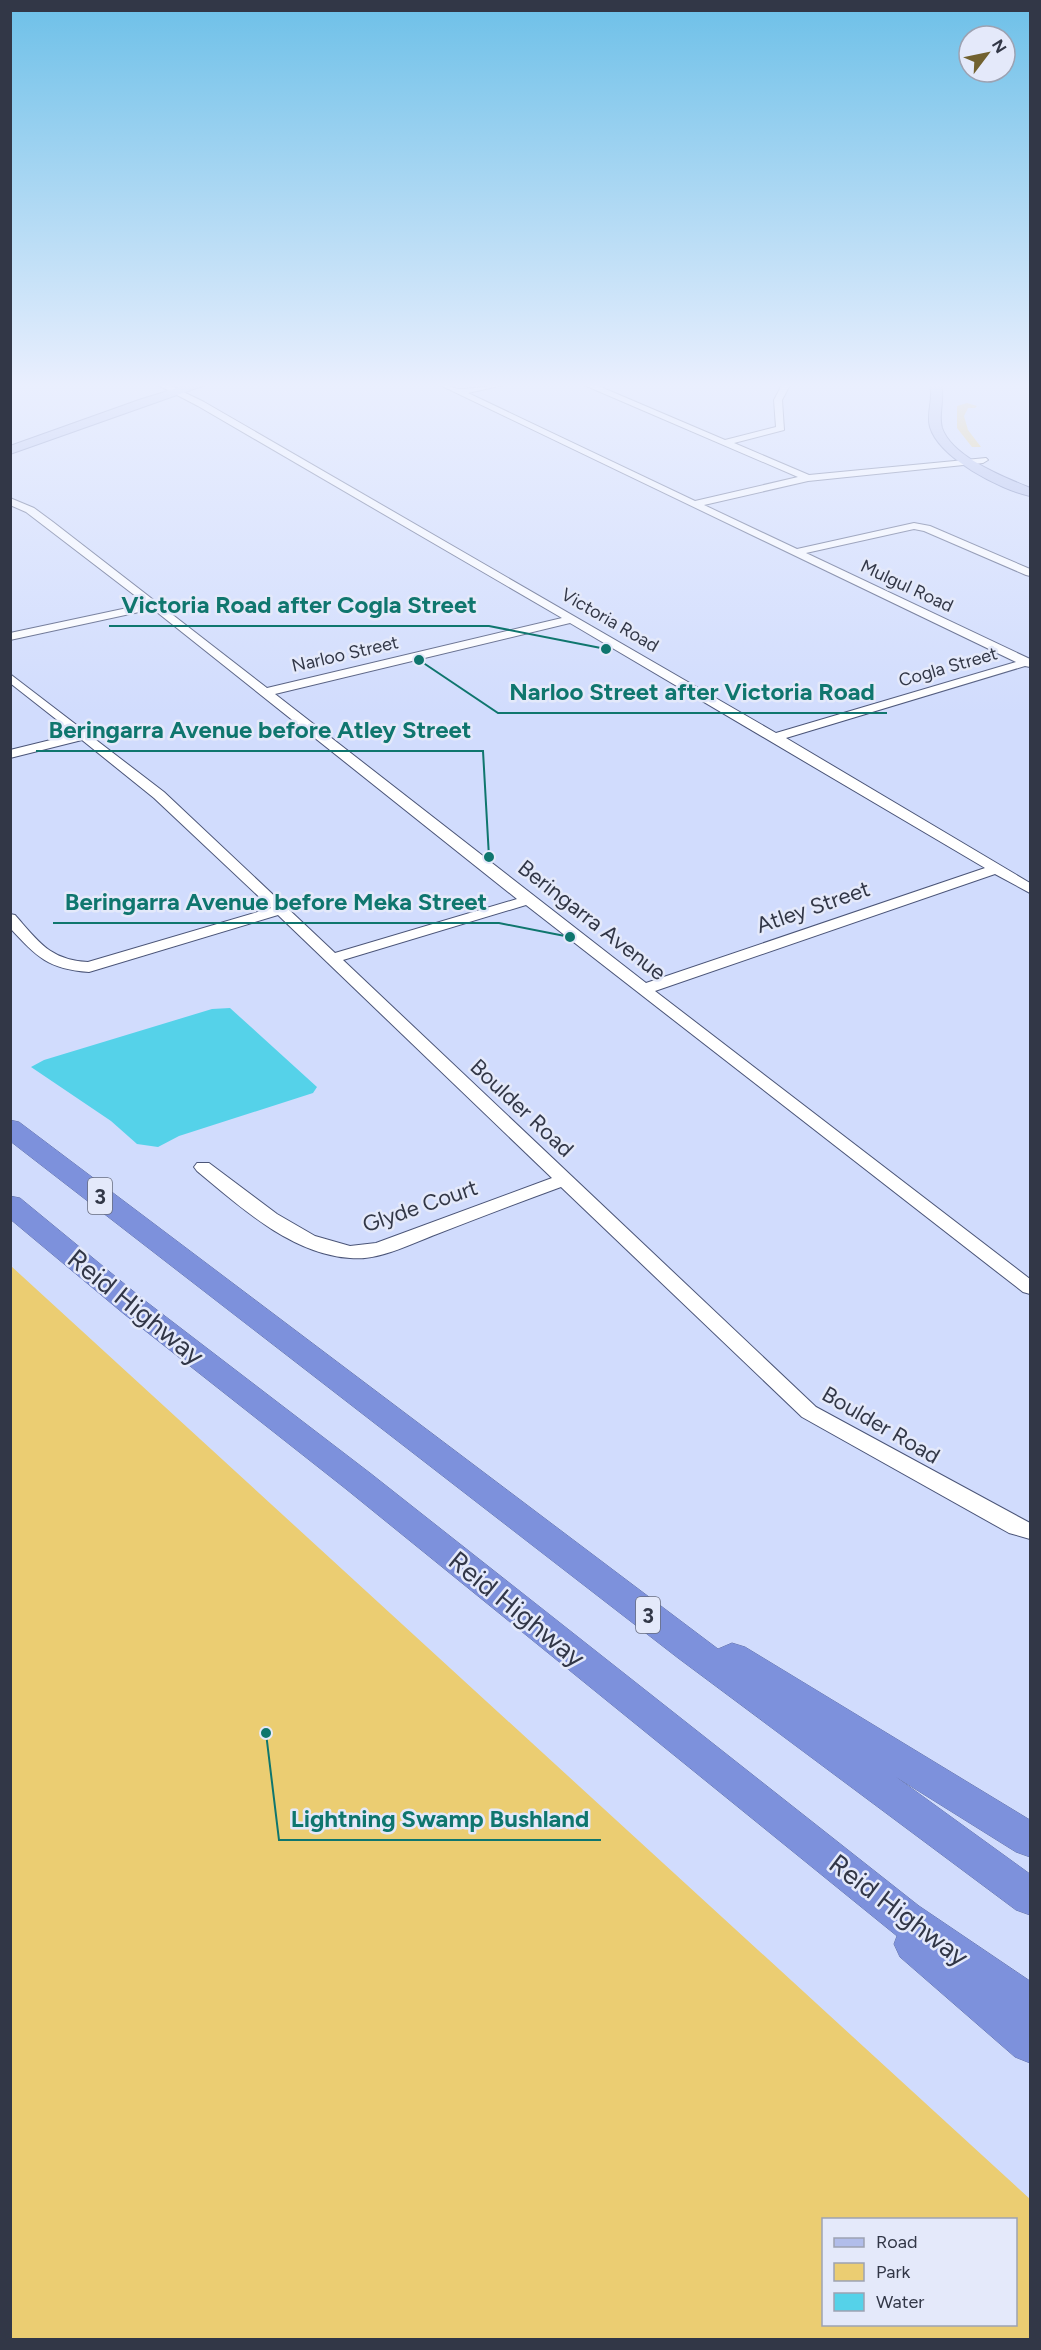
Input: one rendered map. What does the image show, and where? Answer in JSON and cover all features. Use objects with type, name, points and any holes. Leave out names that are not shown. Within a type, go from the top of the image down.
[{"type":"highway","name":"3","points":[[10,1128],[271,1325],[691,1648],[1030,1898]]},
{"type":"highway","name":"Reid Highway","points":[[10,1204],[134,1307],[358,1481],[905,1919],[1030,2005]]},
{"type":"highway","points":[[271,1325],[707,1642],[1030,1840]]},
{"type":"highway","points":[[624,1695],[1030,2043]]},
{"type":"street","name":"Victoria Road","points":[[356,495],[775,736],[1030,889]]},
{"type":"street","name":"Mulgul Road","points":[[674,495],[1029,663]]},
{"type":"street","points":[[694,504],[735,495]]},
{"type":"street","name":"Beringarra Avenue","points":[[10,501],[30,510],[156,605],[528,900],[1030,1288]]},
{"type":"street","points":[[10,514],[30,510]]},
{"type":"street","points":[[794,553],[914,526],[926,528],[1030,573]]},
{"type":"street","points":[[10,637],[156,605]]},
{"type":"street","name":"Narloo Street","points":[[266,692],[572,619]]},
{"type":"street","name":"Cogla Street","points":[[775,736],[1029,663]]},
{"type":"street","name":"Boulder Road","points":[[10,677],[159,795],[809,1412],[1017,1527],[1030,1531]]},
{"type":"street","points":[[10,754],[84,736]]},
{"type":"street","name":"Atley Street","points":[[645,989],[996,869]]},
{"type":"street","points":[[331,959],[528,900]]},
{"type":"street","points":[[10,918],[49,961],[67,967],[89,967],[280,910]]},
{"type":"street","name":"Glyde Court","points":[[203,1167],[246,1203],[318,1246],[349,1253],[379,1249],[565,1179]]},
{"type":"green space","points":[[11,1266],[1030,2199],[1030,2339],[11,2339]]},
{"type":"water","points":[[230,1008],[317,1087],[313,1093],[179,1136],[158,1147],[137,1144],[111,1121],[31,1067],[44,1060],[212,1009]]},
{"type":"place","name":"Victoria Road after Cogla Street","points":[[606,649]]},
{"type":"place","name":"Narloo Street after Victoria Road","points":[[419,660]]},
{"type":"place","name":"Beringarra Avenue before Atley Street","points":[[489,857]]},
{"type":"place","name":"Beringarra Avenue before Meka Street","points":[[570,937]]},
{"type":"place","name":"Lightning Swamp Bushland","points":[[266,1733]]}]
